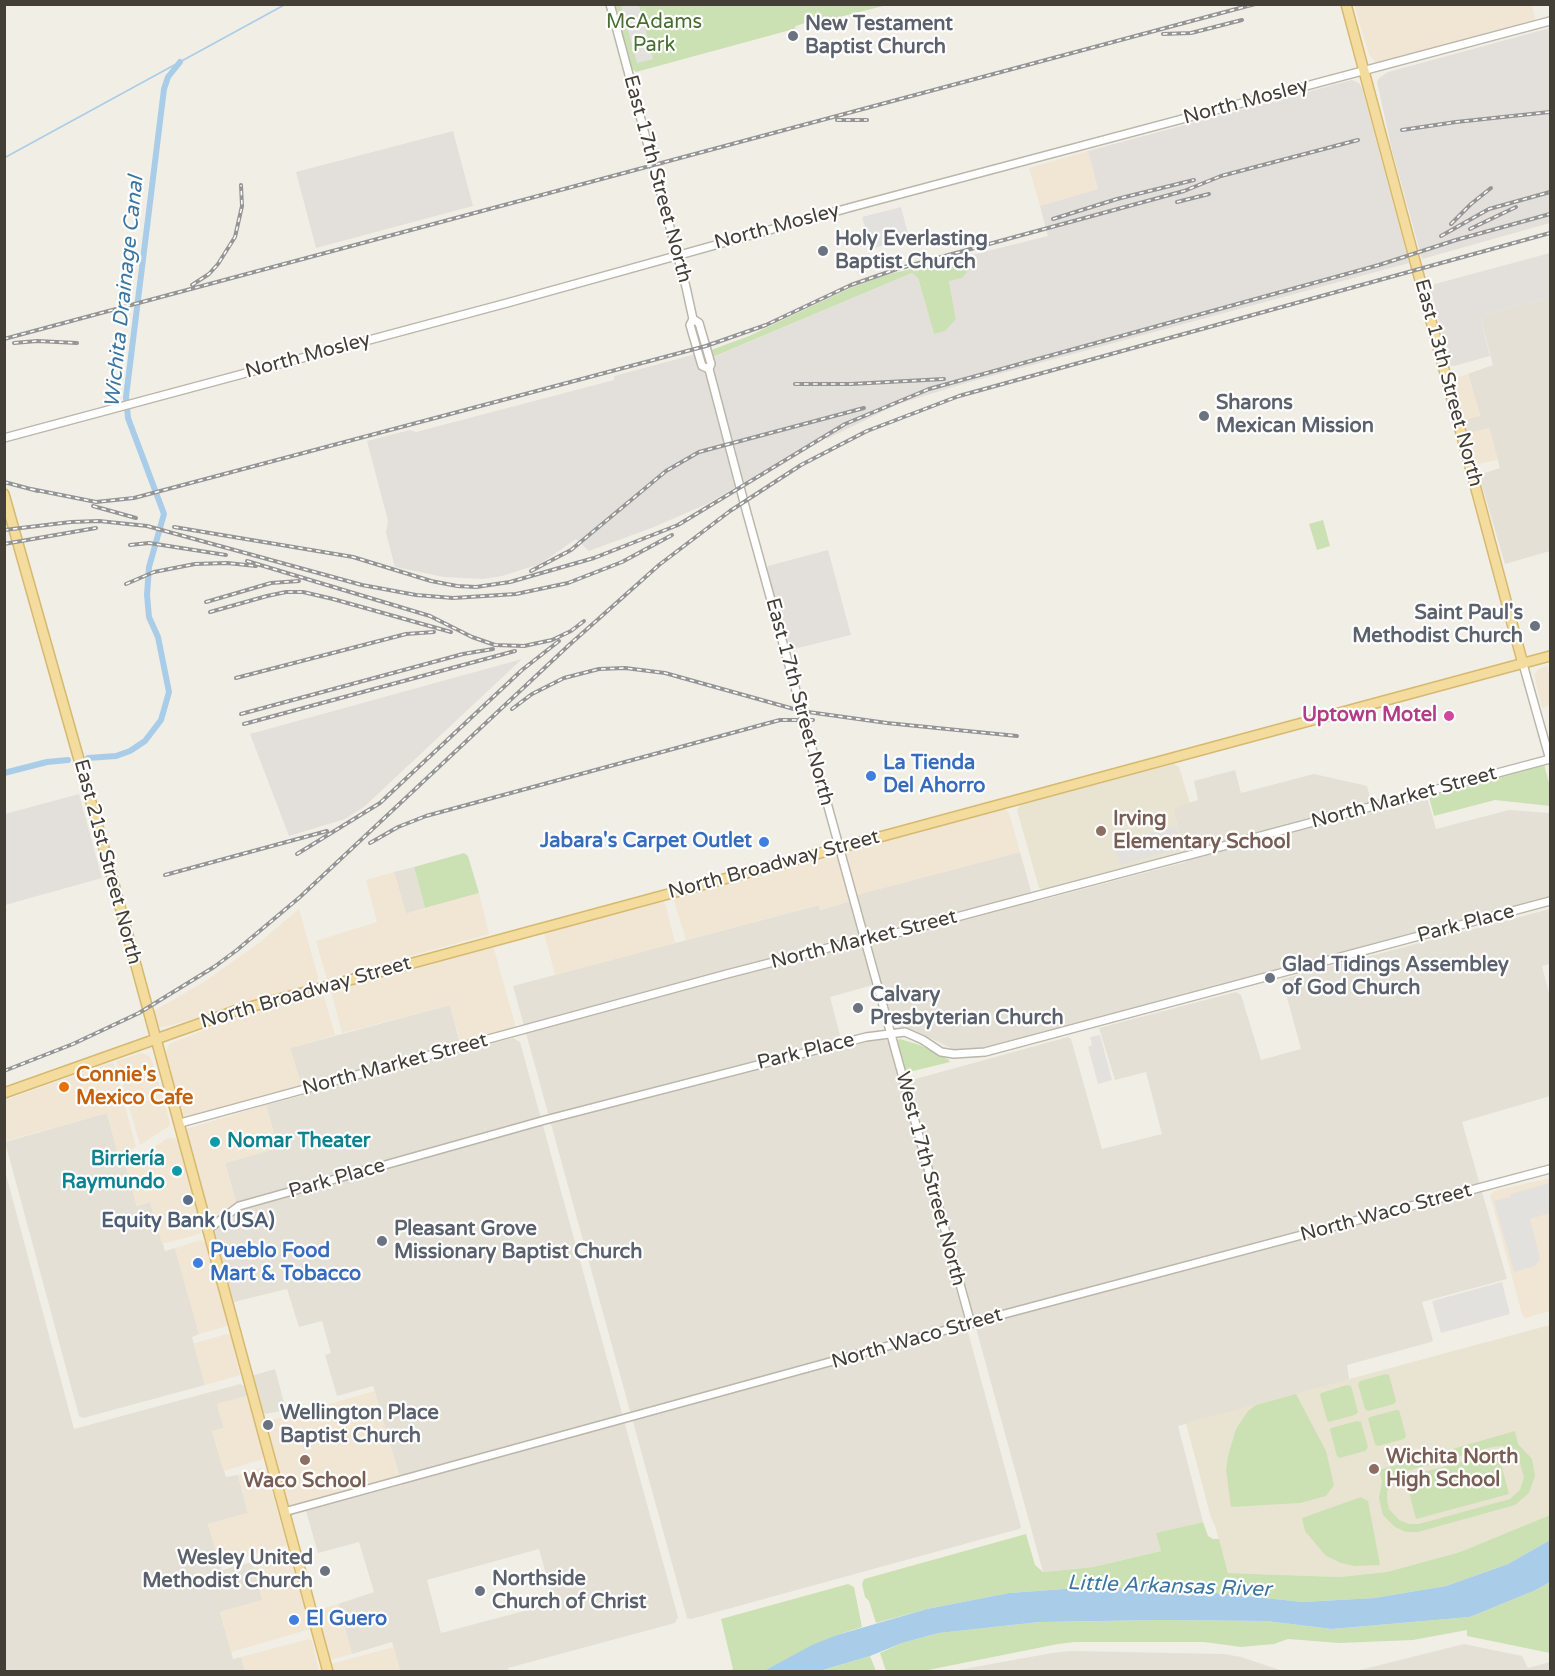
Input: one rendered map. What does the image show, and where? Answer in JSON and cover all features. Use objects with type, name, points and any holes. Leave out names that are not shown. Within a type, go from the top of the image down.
[{"type":"main road","name":"East 13th Street North","points":[[1346,4],[1523,664]]},
{"type":"main road","name":"East 21st Street North","points":[[4,494],[109,866],[154,1039],[180,1125],[328,1671]]},
{"type":"main road","name":"North Broadway Street","points":[[4,1093],[226,1014],[325,986],[1551,656]]},
{"type":"street","name":"East 17th Street North","points":[[610,4],[678,255],[693,319],[699,323],[711,364],[709,369],[890,1034]]},
{"type":"street","name":"North Mosley","points":[[4,438],[1551,21]]},
{"type":"street","name":"East 13th Street North","points":[[1523,664],[1550,759]]},
{"type":"street","name":"North Market Street","points":[[180,1125],[728,974],[864,939],[889,935],[1550,759]]},
{"type":"street","name":"Park Place","points":[[207,1230],[238,1206],[711,1076],[866,1037],[905,1032],[941,1052],[954,1054],[985,1052],[1551,901]]},
{"type":"street","name":"West 17th Street North","points":[[890,1034],[970,1324]]},
{"type":"street","name":"North Waco Street","points":[[284,1512],[970,1324],[1551,1169]]},
{"type":"shaded area","points":[[621,5],[639,5],[653,59],[637,63]]},
{"type":"shaded area","points":[[1354,5],[1532,5],[1535,19],[1532,22],[1380,64],[1375,62],[1369,54]]},
{"type":"shaded area","points":[[1550,28],[1550,223],[1422,259],[1392,150],[1377,82],[1379,78],[1388,72]]},
{"type":"shaded area","points":[[1352,80],[1359,83],[1362,88],[1409,263],[966,383],[898,404],[827,439],[824,435],[707,504],[589,551],[576,539],[540,564],[502,576],[483,579],[444,577],[395,567],[386,533],[388,521],[367,441],[410,430],[416,432],[614,380],[614,376],[711,350],[714,357],[912,273],[918,278],[934,334],[956,319],[949,281],[970,269],[967,256],[1048,236],[1040,206],[1098,189],[1088,151]]},
{"type":"shaded area","points":[[453,131],[473,206],[316,248],[296,172]]},
{"type":"shaded area","points":[[1088,151],[1098,189],[1040,206],[1029,168]]},
{"type":"shaded area","points":[[901,207],[909,238],[871,249],[862,217]]},
{"type":"shaded area","points":[[1550,253],[1550,297],[1480,316],[1490,356],[1454,366],[1450,365],[1430,287]]},
{"type":"shaded area","points":[[1550,297],[1550,551],[1505,564],[1480,479],[1482,474],[1500,468],[1489,428],[1467,434],[1465,420],[1480,415],[1468,374],[1493,365],[1480,316]]},
{"type":"shaded area","points":[[1468,374],[1480,416],[1465,420],[1454,381],[1455,378]]},
{"type":"shaded area","points":[[1489,428],[1498,460],[1477,464],[1467,434]]},
{"type":"shaded area","points":[[828,550],[851,635],[790,650],[766,569],[768,566]]},
{"type":"shaded area","points":[[522,659],[364,807],[345,819],[289,836],[250,734]]},
{"type":"shaded area","points":[[1547,666],[1550,679],[1550,705],[1542,708],[1534,674],[1540,668]]},
{"type":"shaded area","name":"Irving Elementary School","points":[[1174,764],[1179,767],[1190,803],[1173,809],[1184,852],[1044,890],[1039,888],[1017,810],[1020,805]]},
{"type":"shaded area","points":[[1235,770],[1241,793],[1314,774],[1367,786],[1374,812],[1427,797],[1436,829],[1509,810],[1550,813],[1550,898],[986,1047],[955,1050],[913,1030],[892,1025],[856,895],[1020,852],[1034,902],[1186,862],[1173,808],[1198,800],[1194,781]]},
{"type":"shaded area","points":[[79,794],[102,878],[5,905],[5,814]]},
{"type":"shaded area","points":[[1004,809],[1009,813],[1020,852],[856,895],[846,852]]},
{"type":"shaded area","points":[[1176,826],[1182,848],[1120,865],[1114,842]]},
{"type":"shaded area","points":[[833,855],[839,860],[851,901],[820,910],[818,905],[686,940],[674,901],[677,897]]},
{"type":"shaded area","points":[[414,867],[425,908],[406,914],[394,872]]},
{"type":"shaded area","points":[[394,872],[406,914],[479,893],[489,934],[327,979],[316,941],[377,922],[366,880]]},
{"type":"shaded area","points":[[851,901],[873,985],[830,997],[843,1047],[882,1039],[888,1041],[890,1045],[1021,1527],[691,1619],[687,1618],[513,986],[819,905],[820,910]]},
{"type":"shaded area","points":[[663,902],[675,943],[555,975],[544,933]]},
{"type":"shaded area","points":[[299,909],[318,977],[316,983],[159,1027],[154,1011],[204,982],[259,943]]},
{"type":"shaded area","points":[[1550,909],[1550,964],[1542,966],[1550,997],[1550,1096],[1462,1122],[1507,1279],[1422,1302],[1433,1340],[1347,1365],[1349,1379],[1346,1381],[1178,1426],[1203,1522],[1157,1533],[1161,1551],[1093,1567],[1043,1572],[908,1081],[1068,1037],[1071,1039],[1102,1149],[1162,1134],[1146,1072],[1115,1080],[1099,1028],[1236,992],[1241,995],[1261,1060],[1301,1049],[1282,979]]},
{"type":"shaded area","points":[[492,948],[515,1024],[513,1030],[461,1044],[450,1005],[342,1033],[331,991]]},
{"type":"shaded area","points":[[320,995],[324,997],[335,1035],[290,1048],[302,1087],[187,1118],[182,1116],[166,1053],[169,1044],[248,1013]]},
{"type":"shaded area","points":[[450,1005],[462,1051],[513,1038],[520,1042],[678,1617],[675,1623],[508,1668],[509,1671],[400,1671],[392,1642],[352,1654],[338,1604],[374,1592],[359,1542],[318,1553],[306,1511],[402,1485],[373,1386],[337,1396],[325,1355],[331,1353],[322,1321],[299,1327],[287,1289],[234,1302],[214,1236],[214,1231],[219,1226],[239,1212],[225,1163],[278,1148],[266,1105],[304,1095],[290,1048]],"holes":[[[539,1549],[554,1603],[441,1633],[427,1580]]]},
{"type":"shaded area","points":[[1100,1035],[1112,1080],[1098,1084],[1088,1047],[1092,1045],[1090,1037]]},
{"type":"shaded area","points":[[141,1053],[149,1056],[152,1061],[170,1123],[169,1126],[140,1145],[116,1061]]},
{"type":"shaded area","points":[[113,1062],[136,1147],[118,1154],[107,1113],[5,1141],[5,1100]]},
{"type":"shaded area","points":[[266,1105],[278,1148],[225,1163],[236,1202],[218,1214],[210,1216],[206,1210],[186,1129]]},
{"type":"shaded area","points":[[107,1113],[120,1161],[124,1160],[137,1206],[150,1202],[165,1251],[175,1248],[199,1334],[192,1337],[205,1385],[83,1418],[79,1416],[5,1142]]},
{"type":"shaded area","points":[[168,1138],[177,1139],[180,1143],[202,1229],[199,1234],[162,1244],[150,1202],[137,1206],[124,1160],[142,1155]]},
{"type":"shaded area","points":[[4,1167],[74,1429],[240,1384],[244,1386],[247,1396],[217,1404],[224,1428],[212,1431],[226,1477],[238,1475],[248,1513],[208,1524],[222,1570],[252,1562],[263,1600],[220,1612],[233,1659],[241,1657],[245,1671],[5,1671]]},
{"type":"shaded area","points":[[1550,1178],[1550,1311],[1525,1318],[1490,1195],[1494,1191]]},
{"type":"shaded area","points":[[1550,1183],[1550,1213],[1530,1219],[1540,1259],[1535,1266],[1514,1272],[1494,1201]]},
{"type":"shaded area","points":[[201,1240],[206,1243],[227,1325],[199,1334],[175,1248]]},
{"type":"shaded area","points":[[1502,1282],[1510,1314],[1441,1333],[1432,1301]]},
{"type":"shaded area","name":"Wichita North High School","points":[[1550,1325],[1550,1515],[1460,1552],[1387,1572],[1339,1577],[1228,1573],[1186,1423]]},
{"type":"shaded area","points":[[228,1334],[231,1336],[240,1375],[205,1385],[194,1343]]},
{"type":"shaded area","points":[[275,1369],[286,1410],[265,1414],[261,1409],[251,1376]]},
{"type":"shaded area","points":[[375,1391],[399,1477],[292,1506],[288,1505],[285,1501],[265,1422]]},
{"type":"shaded area","points":[[247,1396],[264,1455],[263,1459],[224,1471],[212,1431],[224,1428],[217,1404]]},
{"type":"shaded area","points":[[261,1468],[266,1470],[287,1545],[220,1564],[208,1524],[248,1513],[238,1475]]},
{"type":"shaded area","points":[[285,1553],[290,1555],[310,1629],[231,1652],[220,1612],[262,1600],[252,1562]]},
{"type":"shaded area","points":[[338,1604],[352,1654],[330,1660],[316,1612]]},
{"type":"shaded area","points":[[309,1639],[312,1641],[319,1671],[245,1671],[241,1657]]},
{"type":"shaded area","points":[[1464,1644],[1522,1656],[1528,1668],[1550,1662],[1550,1671],[1356,1671]]},
{"type":"shaded area","points":[[394,1647],[400,1671],[333,1671],[331,1664]]},
{"type":"shaded area","points":[[1071,1651],[1224,1654],[1241,1657],[1283,1671],[953,1671]]},
{"type":"green space","name":"McAdams Park","points":[[615,5],[887,5],[808,25],[805,23],[794,29],[636,72],[632,69]]},
{"type":"green space","points":[[967,256],[970,269],[962,278],[949,281],[956,319],[945,331],[934,334],[918,278],[912,273],[713,357],[711,350],[749,336],[850,288],[885,275]]},
{"type":"green space","points":[[1323,520],[1330,546],[1317,550],[1309,524]]},
{"type":"green space","points":[[1544,764],[1550,787],[1550,806],[1495,800],[1434,816],[1429,797]]},
{"type":"green space","points":[[464,853],[468,856],[479,893],[425,908],[414,867]]},
{"type":"green space","points":[[897,1040],[920,1045],[950,1062],[905,1073],[897,1044]]},
{"type":"green space","points":[[1389,1375],[1396,1401],[1394,1404],[1368,1411],[1365,1409],[1358,1384],[1360,1381]]},
{"type":"green space","points":[[1347,1385],[1351,1386],[1358,1412],[1355,1415],[1329,1422],[1320,1395]]},
{"type":"green space","points":[[1296,1394],[1326,1451],[1334,1485],[1326,1496],[1300,1503],[1231,1507],[1226,1470],[1236,1429],[1248,1411],[1256,1405]]},
{"type":"green space","points":[[1399,1410],[1406,1436],[1404,1439],[1378,1446],[1375,1444],[1368,1419]]},
{"type":"green space","points":[[1357,1421],[1361,1422],[1368,1447],[1365,1451],[1339,1458],[1330,1430]]},
{"type":"green space","points":[[1515,1431],[1518,1444],[1532,1459],[1535,1476],[1529,1493],[1515,1505],[1418,1532],[1406,1532],[1395,1527],[1383,1515],[1379,1498],[1382,1482],[1379,1470]],"holes":[[[1502,1446],[1514,1451],[1524,1477],[1520,1490],[1510,1499],[1419,1524],[1409,1524],[1399,1520],[1389,1509],[1387,1491],[1393,1479],[1400,1473],[1492,1447]]]},
{"type":"green space","points":[[1498,1452],[1509,1494],[1416,1519],[1405,1477]]},
{"type":"green space","points":[[1361,1497],[1368,1501],[1380,1565],[1355,1566],[1341,1563],[1326,1556],[1305,1531],[1302,1518]]},
{"type":"green space","points":[[1550,1515],[1550,1540],[1508,1564],[1446,1586],[1374,1598],[1303,1602],[1198,1591],[1091,1587],[1009,1593],[927,1609],[876,1623],[862,1584],[864,1579],[1026,1534],[1035,1565],[1043,1572],[1093,1567],[1161,1551],[1156,1533],[1203,1522],[1208,1536],[1219,1539],[1228,1573],[1339,1577],[1387,1572],[1460,1552]]},
{"type":"green space","points":[[1550,1582],[1550,1653],[1467,1636],[1467,1630],[1413,1640],[1339,1643],[1288,1639],[1274,1644],[1241,1647],[1204,1642],[1075,1642],[918,1672],[886,1671],[880,1653],[902,1643],[939,1633],[1040,1622],[1266,1621],[1332,1629],[1470,1617]]},
{"type":"green space","points":[[848,1584],[854,1587],[862,1627],[837,1635],[764,1671],[730,1671],[733,1669],[721,1619]]},
{"type":"green space","points":[[870,1656],[876,1671],[820,1672],[821,1671]]},
{"type":"water","points":[[1550,1540],[1550,1582],[1470,1617],[1332,1629],[1266,1621],[1040,1622],[939,1633],[820,1671],[764,1671],[812,1645],[837,1635],[927,1609],[1009,1593],[1092,1587],[1198,1591],[1303,1602],[1374,1598],[1446,1586],[1508,1564]]},
{"type":"waterway","points":[[4,158],[286,4]]},
{"type":"waterway","name":"Wichita Drainage Canal","points":[[88,758],[116,756],[130,751],[145,741],[161,720],[169,692],[158,637],[149,617],[147,595],[149,567],[164,514],[128,418],[126,397],[164,89],[168,77],[180,62]]},
{"type":"waterway","name":"Wichita Drainage Canal","points":[[4,773],[47,762],[68,760]]},
{"type":"railway","points":[[4,339],[1255,4]]},
{"type":"railway","points":[[1163,34],[1191,33],[1242,20]]},
{"type":"railway","points":[[1402,130],[1550,112]]},
{"type":"railway","points":[[837,120],[867,120]]},
{"type":"railway","points":[[31,489],[96,502],[134,498],[706,346],[766,325],[851,285],[897,269],[1184,191],[1221,176],[1358,140]]},
{"type":"railway","points":[[1053,219],[1117,199],[1194,180]]},
{"type":"railway","points":[[192,285],[209,274],[218,264],[235,237],[242,206],[241,185]]},
{"type":"railway","points":[[1451,224],[1491,188]]},
{"type":"railway","points":[[1441,236],[1489,209],[1550,192]]},
{"type":"railway","points":[[1177,202],[1209,194]]},
{"type":"railway","points":[[1470,229],[1516,207]]},
{"type":"railway","points":[[174,527],[353,557],[431,581],[457,586],[476,587],[510,582],[594,558],[678,525],[845,424],[929,389],[1379,265],[1456,240],[1550,214]]},
{"type":"railway","points":[[4,1071],[73,1044],[139,1013],[214,967],[237,950],[300,897],[568,646],[659,565],[730,511],[801,465],[867,431],[959,396],[1550,233]]},
{"type":"railway","points":[[14,343],[37,341],[77,343]]},
{"type":"railway","points":[[795,384],[851,384],[944,379]]},
{"type":"railway","points":[[531,571],[571,550],[666,471],[699,452],[864,408]]},
{"type":"railway","points":[[4,482],[38,491]]},
{"type":"railway","points":[[93,506],[136,518]]},
{"type":"railway","points":[[4,530],[99,521],[147,526],[362,585],[416,595],[453,598],[516,594],[568,583],[622,562],[672,535]]},
{"type":"railway","points":[[4,544],[96,528]]},
{"type":"railway","points":[[130,545],[149,543],[226,555]]},
{"type":"railway","points":[[247,561],[430,616],[472,637],[495,645],[524,646],[552,640],[571,631],[584,621]]},
{"type":"railway","points":[[126,584],[154,572],[195,564],[227,563],[256,566]]},
{"type":"railway","points":[[206,602],[271,583],[299,581]]},
{"type":"railway","points":[[210,612],[267,596],[286,592],[303,592],[451,632]]},
{"type":"railway","points":[[236,678],[406,634],[434,632]]},
{"type":"railway","points":[[297,854],[380,803],[522,670],[559,641]]},
{"type":"railway","points":[[241,714],[463,654],[493,649]]},
{"type":"railway","points":[[244,724],[515,651]]},
{"type":"railway","points":[[512,709],[532,694],[564,678],[599,669],[625,668],[665,673],[801,711],[887,723],[1017,736]]},
{"type":"railway","points":[[370,843],[398,827],[426,816],[780,720],[813,720]]},
{"type":"railway","points":[[165,875],[327,831]]},
{"type":"place","name":"New Testament Baptist Church","points":[[793,36]]},
{"type":"place","name":"Holy Everlasting Baptist Church","points":[[823,251]]},
{"type":"place","name":"Sharons Mexican Mission","points":[[1204,416]]},
{"type":"place","name":"Saint Paul's Methodist Church","points":[[1535,626]]},
{"type":"place","name":"Uptown Motel","points":[[1449,716]]},
{"type":"place","name":"La Tienda Del Ahorro","points":[[871,776]]},
{"type":"place","name":"Irving Elementary School","points":[[1101,831]]},
{"type":"place","name":"Jabara's Carpet Outlet","points":[[764,842]]},
{"type":"place","name":"Glad Tidings Assembley of God Church","points":[[1270,978]]},
{"type":"place","name":"Calvary Presbyterian Church","points":[[858,1008]]},
{"type":"place","name":"Connie's Mexico Cafe","points":[[64,1087]]},
{"type":"place","name":"Nomar Theater","points":[[215,1142]]},
{"type":"place","name":"Birriería Raymundo","points":[[177,1171]]},
{"type":"place","name":"Equity Bank (USA)","points":[[188,1200]]},
{"type":"place","name":"Pleasant Grove Missionary Baptist Church","points":[[382,1241]]},
{"type":"place","name":"Pueblo Food Mart & Tobacco","points":[[198,1263]]},
{"type":"place","name":"Wellington Place Baptist Church","points":[[268,1425]]},
{"type":"place","name":"Waco School","points":[[305,1460]]},
{"type":"place","name":"Wichita North High School","points":[[1374,1469]]},
{"type":"place","name":"Wesley United Methodist Church","points":[[325,1571]]},
{"type":"place","name":"Northside Church of Christ","points":[[480,1591]]},
{"type":"place","name":"El Guero","points":[[294,1620]]},
{"type":"water label","name":"Little Arkansas River","points":[[1169,1587]]}]
